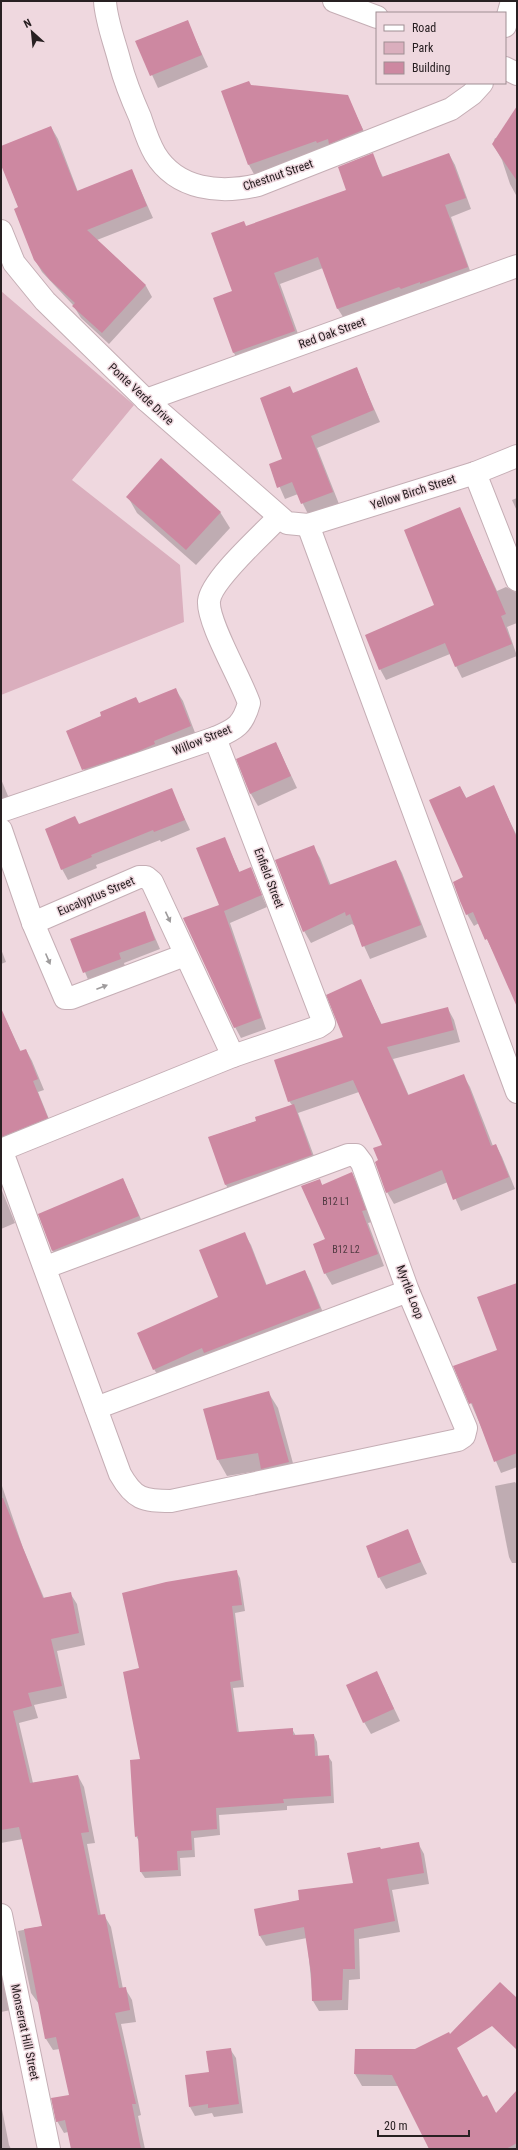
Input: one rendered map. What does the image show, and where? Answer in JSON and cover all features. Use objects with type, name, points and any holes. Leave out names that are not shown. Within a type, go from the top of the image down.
[{"type":"street","name":"Chestnut Street","points":[[105,1],[125,81],[149,142],[156,154],[172,172],[184,180],[198,186],[218,190],[258,185],[451,109],[472,94],[481,84]]},
{"type":"street","points":[[334,1],[376,18]]},
{"type":"street","points":[[506,22],[512,1]]},
{"type":"street","points":[[506,68],[517,74]]},
{"type":"street","name":"Ponte Verde Drive","points":[[1,231],[14,263],[30,283],[146,400],[278,517],[286,523],[308,525]]},
{"type":"street","name":"Red Oak Street","points":[[146,400],[517,266]]},
{"type":"street","name":"Yellow Birch Street","points":[[308,525],[475,473],[517,456]]},
{"type":"street","points":[[475,473],[517,580]]},
{"type":"street","name":"Willow Street","points":[[1,811],[215,738],[229,732],[241,723],[249,703],[216,631],[209,601],[213,589],[224,574],[278,517]]},
{"type":"street","points":[[308,525],[517,1092]]},
{"type":"street","name":"Enfield Street","points":[[215,738],[324,1018],[324,1023],[318,1027],[233,1056]]},
{"type":"street","points":[[1,830],[33,923],[65,998],[71,998],[185,955]]},
{"type":"street","name":"Eucalyptus Street","points":[[33,923],[139,877],[146,877],[152,882],[233,1056]]},
{"type":"street","points":[[233,1056],[1,1150],[46,1267],[96,1408],[408,1291]]},
{"type":"street","name":"Myrtle Loop","points":[[46,1267],[348,1155],[356,1155],[362,1163],[408,1291],[466,1428],[464,1436],[458,1440],[171,1501],[153,1501],[139,1498],[128,1489],[120,1474],[96,1408]]},
{"type":"street","name":"Monserrat Hill Street","points":[[1,1916],[49,2149]]},
{"type":"green space","points":[[1,291],[134,405],[72,480],[180,565],[184,622],[1,695]]},
{"type":"building","points":[[188,20],[202,55],[150,76],[135,41]]},
{"type":"building","points":[[249,81],[251,85],[348,95],[363,130],[329,144],[328,139],[317,143],[316,141],[248,165],[221,91]]},
{"type":"building","points":[[517,106],[517,181],[492,144]]},
{"type":"building","points":[[51,126],[77,191],[132,169],[147,206],[87,230],[146,285],[102,333],[72,306],[75,303],[50,280],[34,260],[14,209],[18,207],[1,165],[1,146]]},
{"type":"building","points":[[373,153],[382,177],[449,153],[466,198],[445,205],[468,267],[420,284],[420,282],[401,289],[399,287],[337,309],[318,257],[274,273],[295,331],[233,353],[213,298],[232,291],[211,233],[244,221],[246,226],[346,190],[338,167]]},
{"type":"building","points":[[357,367],[374,410],[311,436],[333,492],[301,504],[292,482],[277,488],[269,464],[282,459],[260,398],[290,386],[293,393]]},
{"type":"building","points":[[161,458],[221,512],[186,550],[126,497]]},
{"type":"building","points":[[460,507],[506,614],[501,616],[512,644],[455,667],[445,643],[379,670],[365,635],[434,605],[404,530]]},
{"type":"building","points":[[176,688],[191,726],[154,741],[155,744],[134,753],[82,770],[66,731],[101,716],[100,712],[136,697],[139,703]]},
{"type":"building","points":[[276,742],[291,776],[250,794],[236,759]]},
{"type":"building","points":[[494,785],[517,838],[517,1007],[487,939],[485,940],[473,912],[466,915],[460,901],[453,882],[463,877],[429,800],[460,786],[466,798]]},
{"type":"building","points":[[172,788],[185,820],[154,832],[153,830],[91,855],[92,857],[61,870],[45,829],[75,816],[79,824]]},
{"type":"building","points":[[225,837],[239,872],[251,867],[262,895],[224,911],[261,1018],[234,1028],[183,918],[219,905],[196,848]]},
{"type":"building","points":[[314,845],[329,885],[396,860],[421,925],[362,947],[350,914],[346,916],[345,912],[303,932],[275,860]]},
{"type":"building","points":[[145,911],[155,940],[119,953],[121,959],[83,973],[70,939]]},
{"type":"building","points":[[361,979],[381,1024],[448,1007],[454,1030],[387,1047],[408,1095],[464,1074],[491,1146],[496,1144],[509,1177],[453,1200],[442,1170],[386,1193],[375,1162],[378,1160],[373,1148],[382,1145],[353,1080],[288,1102],[274,1060],[343,1037],[326,995]]},
{"type":"building","points":[[1,1008],[20,1051],[26,1049],[38,1079],[33,1081],[48,1118],[1,1137]]},
{"type":"building","points":[[294,1104],[312,1155],[225,1185],[208,1137],[256,1121],[255,1117]]},
{"type":"building","points":[[352,1172],[366,1210],[362,1211],[378,1254],[324,1274],[313,1244],[325,1239],[301,1186],[320,1179],[322,1185]]},
{"type":"building","points":[[123,1178],[139,1216],[52,1251],[38,1214]]},
{"type":"building","points":[[245,1232],[266,1285],[305,1270],[320,1308],[204,1353],[202,1348],[153,1370],[137,1333],[218,1297],[199,1250]]},
{"type":"building","points":[[517,1283],[517,1453],[494,1462],[472,1403],[469,1404],[453,1366],[497,1350],[477,1297]]},
{"type":"building","points":[[269,1391],[289,1462],[261,1469],[258,1453],[217,1460],[203,1409]]},
{"type":"building","points":[[1,1498],[3,1498],[43,1598],[71,1592],[79,1633],[51,1639],[62,1686],[28,1693],[32,1706],[13,1711],[30,1783],[78,1775],[89,1832],[81,1833],[98,1915],[105,1914],[119,1988],[126,1987],[130,2010],[115,2013],[136,2104],[132,2104],[141,2149],[71,2149],[65,2120],[56,2122],[51,2098],[69,2095],[56,2037],[45,2039],[24,1929],[42,1926],[19,1827],[1,1830]]},
{"type":"building","points":[[408,1529],[421,1562],[378,1578],[366,1546]]},
{"type":"building","points":[[237,1570],[242,1605],[232,1606],[241,1680],[230,1682],[237,1732],[293,1728],[293,1735],[314,1734],[315,1756],[329,1755],[331,1796],[283,1799],[284,1803],[216,1808],[217,1829],[191,1831],[192,1850],[177,1851],[178,1870],[140,1872],[138,1836],[135,1837],[130,1760],[140,1759],[123,1672],[139,1668],[122,1593],[166,1582]]},
{"type":"building","points":[[377,1671],[394,1709],[363,1723],[346,1685]]},
{"type":"building","points":[[419,1842],[424,1873],[387,1879],[395,1921],[354,1929],[355,1969],[343,1969],[342,2000],[312,2001],[311,1973],[304,1927],[259,1936],[254,1909],[299,1900],[298,1890],[353,1883],[347,1853]]},
{"type":"building","points":[[500,1982],[517,1998],[517,2050],[492,2026],[457,2048],[483,2097],[487,2095],[496,2113],[517,2090],[517,2143],[506,2149],[429,2149],[392,2075],[354,2074],[355,2049],[415,2049],[449,2032],[450,2034]]},
{"type":"building","points":[[231,2048],[239,2104],[208,2108],[208,2104],[189,2107],[185,2075],[209,2072],[206,2051]]}]
